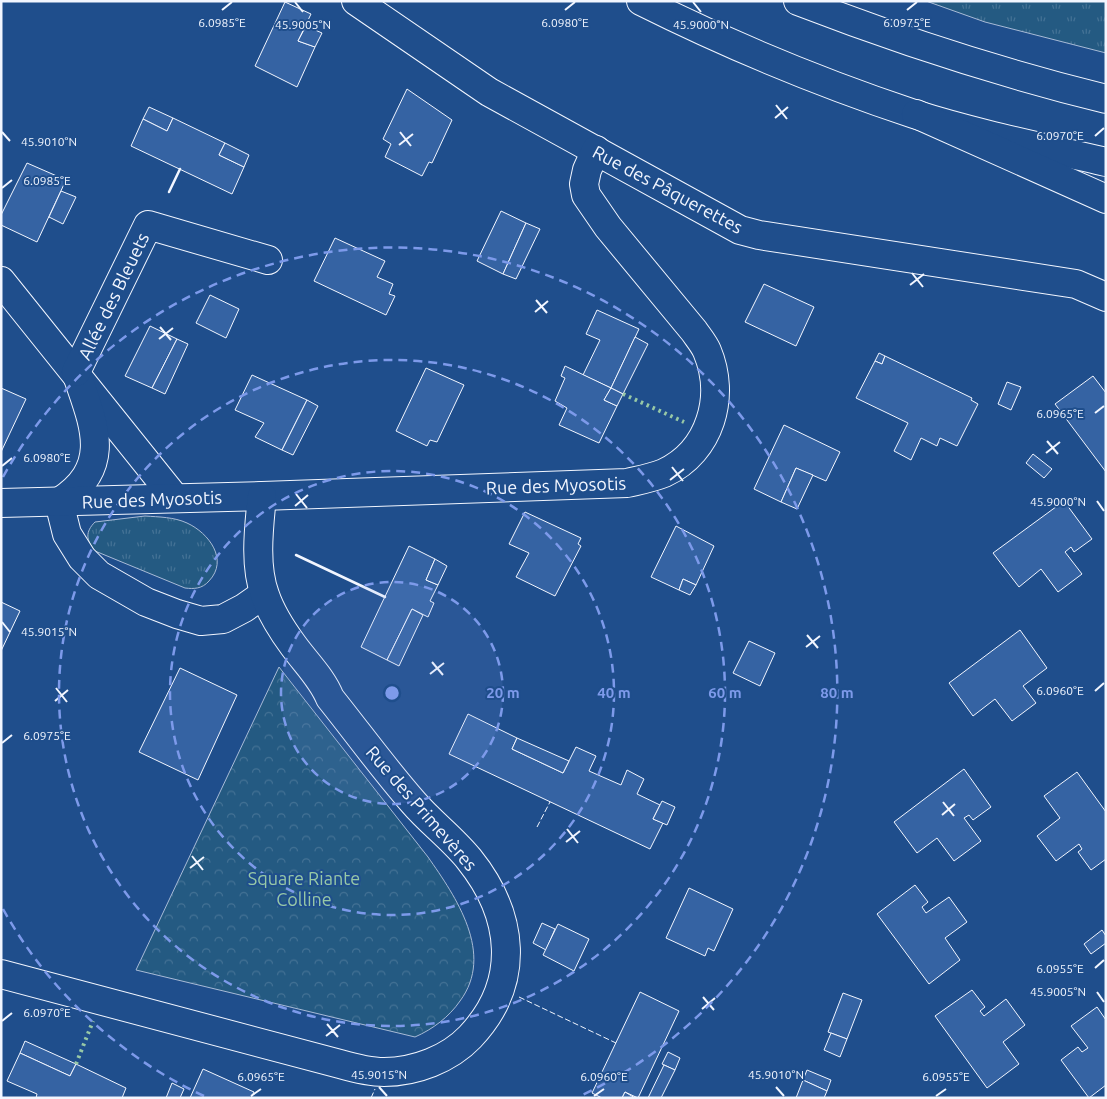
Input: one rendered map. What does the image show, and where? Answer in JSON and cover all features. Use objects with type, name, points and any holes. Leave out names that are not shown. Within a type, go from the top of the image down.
[{"type":"main road","name":"Rue des Pâquerettes","points":[[356,1],[489,92],[740,230],[759,235],[1076,284],[1106,297]]},
{"type":"main road","points":[[641,1],[693,26],[824,82],[916,114],[1005,139],[1106,162]]},
{"type":"main road","points":[[798,1],[905,41],[1039,82],[1106,99]]},
{"type":"main road","points":[[916,114],[1106,199]]},
{"type":"main road","name":"Rue des Myosotis","points":[[1,503],[627,483],[665,472],[681,462],[695,448],[706,432],[714,412],[716,391],[713,370],[706,349],[694,331],[608,227],[586,195],[584,184],[586,170],[596,150]]},
{"type":"main road","name":"Allée des Bleuets","points":[[76,372],[148,225],[268,260]]},
{"type":"main road","points":[[1,281],[76,372],[175,498]]},
{"type":"main road","points":[[59,502],[82,483],[90,471],[94,456],[96,440],[94,424],[76,372]]},
{"type":"main road","name":"Rue des Primevères","points":[[1,974],[340,1064],[377,1071],[406,1070],[428,1064],[454,1050],[467,1040],[482,1024],[495,1004],[503,981],[506,958],[504,932],[498,909],[487,886],[470,860],[413,802],[330,698],[323,683],[284,633],[273,614],[264,594],[260,571],[259,544],[262,496]]},
{"type":"main road","name":"Rue des Myosotis","points":[[59,502],[67,534],[82,558],[99,575],[146,602],[201,622],[223,619],[244,608],[264,594]]},
{"type":"green space","points":[[926,1],[1106,1],[1106,53],[985,22]]},
{"type":"green space","points":[[145,516],[182,521],[203,533],[209,540],[217,556],[217,564],[215,573],[204,586],[185,588],[95,551],[88,540],[88,533],[95,522]]},
{"type":"green space","name":"Square Riante Colline","points":[[279,667],[428,857],[450,890],[468,926],[473,945],[474,964],[470,983],[460,1001],[446,1017],[415,1037],[136,970]]},
{"type":"building","points":[[285,2],[311,14],[298,41],[315,47],[297,87],[255,66]]},
{"type":"building","points":[[306,26],[322,33],[315,47],[298,41]]},
{"type":"building","points":[[407,89],[452,120],[432,163],[429,162],[422,176],[385,157],[391,144],[383,139]]},
{"type":"building","points":[[149,107],[173,118],[167,131],[143,119]]},
{"type":"building","points":[[173,118],[225,143],[219,155],[244,167],[232,194],[131,146],[143,119],[167,131]]},
{"type":"building","points":[[225,143],[249,155],[244,167],[219,155]]},
{"type":"building","points":[[27,163],[66,180],[37,242],[1,225],[1,215]]},
{"type":"building","points":[[61,191],[76,197],[63,224],[49,217]]},
{"type":"building","points":[[501,211],[526,223],[503,274],[477,261]]},
{"type":"building","points":[[526,223],[540,229],[516,279],[503,274]]},
{"type":"building","points":[[335,238],[385,261],[377,277],[393,284],[389,294],[395,296],[386,315],[314,281]]},
{"type":"building","points":[[764,284],[814,307],[796,346],[745,322]]},
{"type":"building","points":[[210,295],[239,309],[226,338],[196,323]]},
{"type":"building","points":[[597,310],[639,329],[611,388],[583,375],[600,340],[586,334]]},
{"type":"building","points":[[150,326],[177,339],[152,388],[125,376]]},
{"type":"building","points":[[635,337],[648,344],[623,394],[611,388]]},
{"type":"building","points":[[177,339],[188,344],[165,394],[152,388]]},
{"type":"building","points":[[879,353],[885,356],[882,364],[875,361]]},
{"type":"building","points":[[885,356],[972,398],[971,400],[978,404],[957,446],[940,438],[937,446],[921,438],[911,460],[894,451],[908,423],[856,398],[875,361],[882,364]]},
{"type":"building","points":[[565,366],[611,388],[604,400],[617,406],[599,443],[559,425],[567,408],[555,401],[565,378],[561,376]]},
{"type":"building","points":[[426,368],[464,385],[437,442],[430,440],[427,446],[396,431]]},
{"type":"building","points":[[252,375],[307,400],[282,450],[255,437],[264,423],[235,410]]},
{"type":"building","points":[[1093,376],[1106,393],[1106,472],[1055,404]]},
{"type":"building","points":[[1007,382],[1021,387],[1011,410],[998,404]]},
{"type":"building","points":[[1,388],[26,399],[1,452]]},
{"type":"building","points":[[611,388],[623,394],[617,406],[604,400]]},
{"type":"building","points":[[307,400],[318,406],[293,455],[282,450]]},
{"type":"building","points":[[784,425],[840,452],[826,481],[796,468],[781,502],[754,489]]},
{"type":"building","points":[[1033,454],[1052,469],[1044,478],[1026,463]]},
{"type":"building","points":[[796,468],[813,475],[797,509],[781,502]]},
{"type":"building","points":[[1064,501],[1092,539],[1074,552],[1071,547],[1065,552],[1082,574],[1058,592],[1041,569],[1019,587],[993,553]]},
{"type":"building","points":[[525,512],[581,538],[578,544],[581,546],[555,596],[516,577],[529,553],[509,544]]},
{"type":"building","points":[[676,526],[714,546],[696,585],[683,579],[679,590],[651,577]]},
{"type":"building","points":[[409,546],[435,559],[426,580],[438,585],[430,601],[434,603],[428,617],[412,609],[387,660],[361,647]]},
{"type":"building","points":[[435,559],[447,566],[438,585],[426,580]]},
{"type":"building","points":[[683,579],[696,585],[690,595],[679,590]]},
{"type":"building","points":[[1,602],[20,611],[1,651]]},
{"type":"building","points":[[412,609],[423,615],[399,666],[387,660]]},
{"type":"building","points":[[1020,630],[1047,668],[1023,686],[1036,703],[1012,721],[995,699],[973,716],[949,683]]},
{"type":"building","points":[[749,641],[775,653],[760,686],[733,673]]},
{"type":"building","points":[[180,668],[237,695],[198,780],[139,752]]},
{"type":"building","points":[[468,714],[517,738],[512,749],[563,773],[576,747],[596,756],[589,771],[621,785],[627,770],[644,779],[637,794],[660,805],[653,819],[663,823],[650,849],[449,754]]},
{"type":"building","points":[[517,738],[569,761],[563,773],[512,749]]},
{"type":"building","points":[[964,769],[991,807],[973,820],[969,815],[964,818],[981,841],[954,861],[937,838],[917,853],[894,822]]},
{"type":"building","points":[[1077,772],[1106,812],[1106,859],[1091,870],[1078,852],[1082,849],[1079,844],[1056,861],[1037,836],[1060,818],[1044,796]]},
{"type":"building","points":[[662,801],[675,807],[667,825],[653,819]]},
{"type":"building","points":[[915,885],[928,902],[922,907],[926,913],[949,897],[967,922],[945,938],[960,960],[929,984],[877,914]]},
{"type":"building","points":[[689,888],[733,909],[714,951],[708,948],[705,956],[666,938]]},
{"type":"building","points":[[542,923],[555,929],[546,950],[533,943]]},
{"type":"building","points":[[558,924],[589,939],[574,971],[543,955]]},
{"type":"building","points":[[1102,930],[1106,936],[1106,943],[1091,954],[1084,944]]},
{"type":"building","points":[[972,990],[985,1007],[980,1011],[984,1016],[1006,999],[1025,1025],[1003,1042],[1019,1064],[987,1088],[935,1016]]},
{"type":"building","points":[[640,992],[679,1011],[638,1098],[625,1092],[622,1098],[602,1098],[592,1093]]},
{"type":"building","points":[[843,993],[862,1000],[847,1039],[828,1032]]},
{"type":"building","points":[[1097,1007],[1106,1020],[1106,1085],[1089,1098],[1061,1060],[1078,1047],[1082,1052],[1088,1048],[1071,1026]]},
{"type":"building","points":[[831,1033],[847,1039],[840,1057],[824,1050]]},
{"type":"building","points":[[25,1041],[76,1064],[70,1076],[20,1053]]},
{"type":"building","points":[[668,1052],[680,1058],[675,1070],[662,1064]]},
{"type":"building","points":[[20,1053],[70,1076],[76,1064],[126,1088],[122,1098],[36,1098],[37,1094],[7,1081]]},
{"type":"building","points":[[664,1065],[675,1070],[661,1098],[648,1098]]},
{"type":"building","points":[[203,1069],[254,1092],[251,1098],[190,1098]]},
{"type":"building","points":[[807,1070],[831,1080],[827,1091],[803,1080]]},
{"type":"building","points":[[803,1080],[827,1091],[824,1098],[796,1098]]},
{"type":"building","points":[[172,1083],[184,1089],[180,1098],[166,1098]]},
{"type":"building","points":[[625,1092],[635,1098],[622,1098]]},
{"type":"hedge","points":[[623,394],[684,422]]},
{"type":"hedge","points":[[76,1064],[93,1021]]},
{"type":"fence","points":[[537,827],[550,802]]},
{"type":"fence","points":[[519,997],[616,1043]]},
{"type":"fence","points":[[371,1098],[375,1089]]},
{"type":"wall","points":[[169,192],[180,169]]},
{"type":"wall","points":[[296,555],[385,597]]}]
